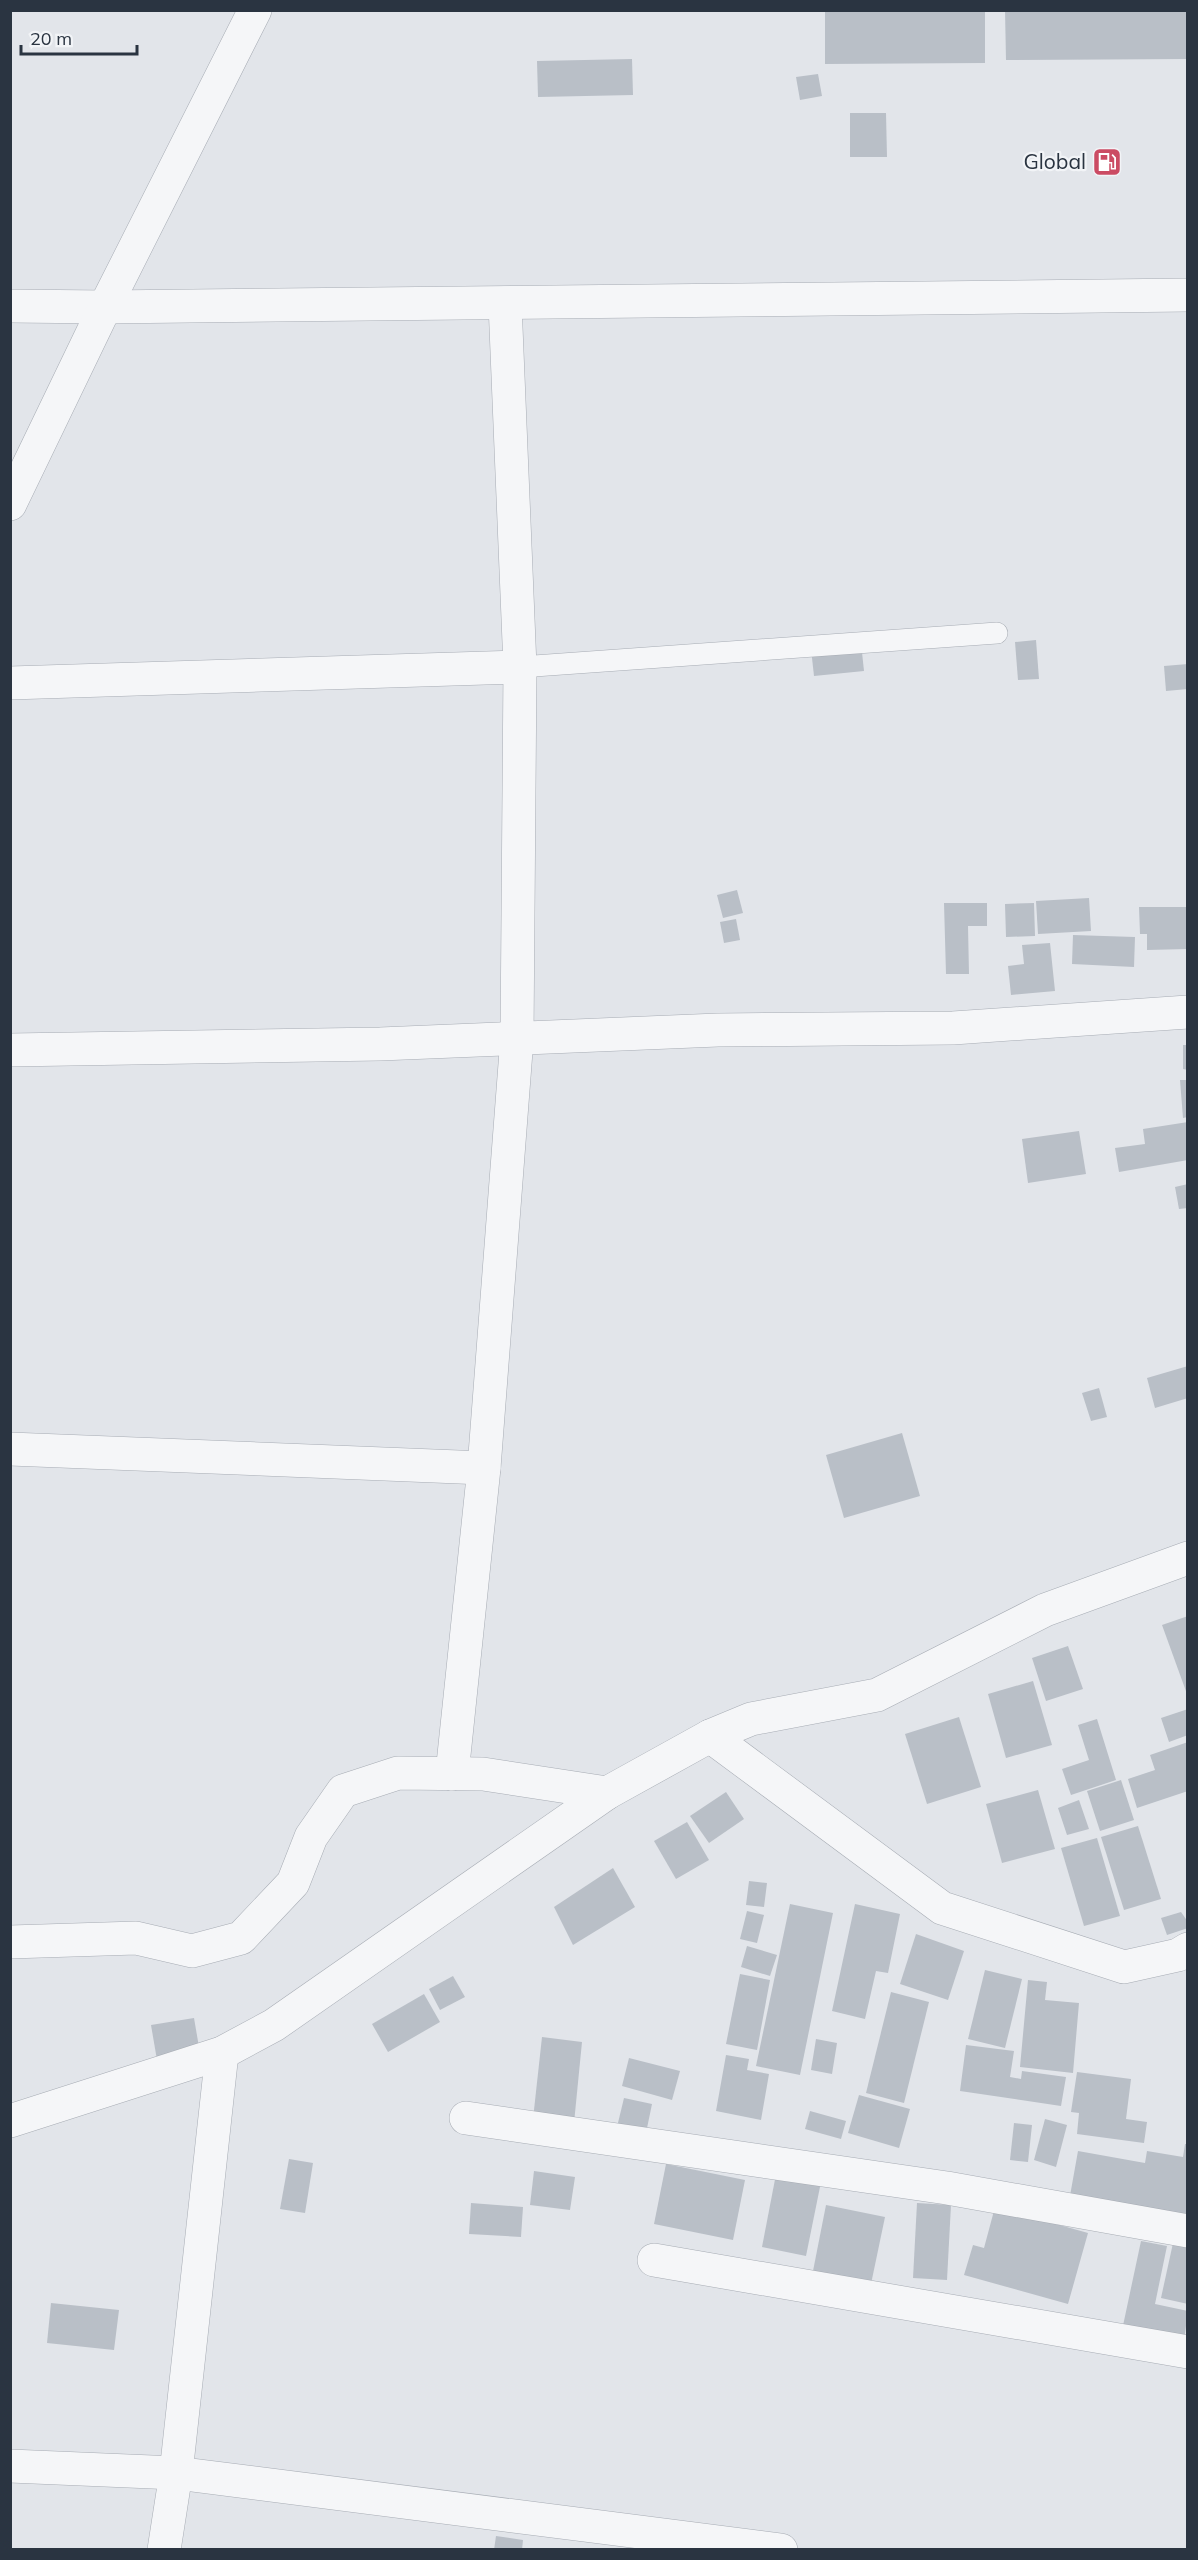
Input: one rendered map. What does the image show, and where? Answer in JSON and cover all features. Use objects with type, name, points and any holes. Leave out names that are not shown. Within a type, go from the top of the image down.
[{"type":"street","points":[[10,504],[105,307],[255,10]]},
{"type":"street","points":[[10,306],[105,307],[1188,295]]},
{"type":"street","points":[[452,1774],[484,1468],[517,1038],[520,667],[505,303]]},
{"type":"street","points":[[10,683],[520,667]]},
{"type":"street","points":[[10,1050],[369,1044],[718,1030],[953,1028],[1188,1012]]},
{"type":"street","points":[[10,1449],[484,1468]]},
{"type":"street","points":[[10,2121],[222,2053],[274,2025],[607,1793],[711,1736],[751,1719],[877,1695],[1045,1610],[1188,1558]]},
{"type":"street","points":[[711,1736],[942,1908],[1124,1967],[1178,1955],[1188,1949]]},
{"type":"street","points":[[10,1942],[135,1938],[192,1951],[241,1938],[293,1883],[311,1837],[343,1791],[398,1773],[483,1774],[607,1793]]},
{"type":"street","points":[[164,2550],[176,2473],[222,2053]]},
{"type":"street","points":[[466,2118],[947,2188],[1188,2231]]},
{"type":"street","points":[[654,2260],[1188,2352]]},
{"type":"street","points":[[10,2466],[176,2473],[781,2550]]},
{"type":"lane","points":[[520,667],[997,633]]},
{"type":"building","points":[[825,10],[985,10],[985,63],[825,64]]},
{"type":"building","points":[[1005,10],[1188,10],[1188,59],[1006,60]]},
{"type":"building","points":[[632,59],[633,95],[538,97],[537,61]]},
{"type":"building","points":[[818,74],[822,96],[800,100],[796,77]]},
{"type":"building","points":[[850,113],[886,113],[887,157],[850,157]]},
{"type":"building","points":[[1036,640],[1039,679],[1018,680],[1015,642]]},
{"type":"building","points":[[861,643],[864,671],[814,676],[811,649]]},
{"type":"building","points":[[1188,664],[1188,689],[1166,691],[1164,666]]},
{"type":"building","points":[[737,890],[743,913],[723,918],[717,895]]},
{"type":"building","points":[[1089,898],[1091,931],[1038,934],[1036,901]]},
{"type":"building","points":[[944,903],[987,903],[987,926],[968,926],[969,974],[946,974]]},
{"type":"building","points":[[1034,903],[1035,936],[1006,937],[1005,904]]},
{"type":"building","points":[[1139,907],[1188,907],[1188,949],[1147,950],[1147,934],[1140,934]]},
{"type":"building","points":[[736,919],[740,940],[724,943],[720,922]]},
{"type":"building","points":[[1073,935],[1135,937],[1134,967],[1072,964]]},
{"type":"building","points":[[1050,943],[1055,991],[1011,995],[1008,966],[1024,964],[1022,945]]},
{"type":"building","points":[[1183,1045],[1188,1045],[1188,1070],[1183,1069]]},
{"type":"building","points":[[1180,1080],[1188,1080],[1188,1117],[1183,1118]]},
{"type":"building","points":[[1188,1122],[1188,1160],[1119,1172],[1115,1148],[1145,1144],[1143,1129]]},
{"type":"building","points":[[1079,1131],[1086,1174],[1028,1183],[1022,1139]]},
{"type":"building","points":[[1188,1184],[1188,1208],[1179,1209],[1175,1187]]},
{"type":"building","points":[[1188,1366],[1188,1398],[1155,1408],[1147,1378]]},
{"type":"building","points":[[1099,1388],[1107,1417],[1091,1421],[1082,1393]]},
{"type":"building","points":[[902,1433],[920,1496],[844,1518],[826,1455]]},
{"type":"building","points":[[1188,1616],[1188,1694],[1187,1694],[1162,1625]]},
{"type":"building","points":[[1068,1646],[1083,1689],[1046,1701],[1032,1658]]},
{"type":"building","points":[[1033,1681],[1052,1745],[1006,1758],[988,1694]]},
{"type":"building","points":[[1188,1709],[1188,1735],[1169,1742],[1161,1718]]},
{"type":"building","points":[[959,1717],[981,1787],[927,1804],[905,1734]]},
{"type":"building","points":[[1097,1719],[1116,1780],[1071,1795],[1062,1769],[1089,1760],[1078,1725]]},
{"type":"building","points":[[1188,1742],[1188,1791],[1137,1808],[1128,1779],[1155,1770],[1150,1755]]},
{"type":"building","points":[[1121,1780],[1134,1820],[1100,1831],[1087,1791]]},
{"type":"building","points":[[1038,1790],[1055,1849],[1002,1863],[986,1804]]},
{"type":"building","points":[[726,1792],[744,1819],[709,1843],[690,1816]]},
{"type":"building","points":[[1079,1800],[1089,1829],[1067,1835],[1058,1808]]},
{"type":"building","points":[[687,1822],[709,1860],[676,1879],[654,1841]]},
{"type":"building","points":[[1138,1826],[1161,1899],[1124,1910],[1101,1837]]},
{"type":"building","points":[[1097,1838],[1120,1916],[1084,1926],[1061,1848]]},
{"type":"building","points":[[613,1868],[635,1907],[573,1945],[554,1907]]},
{"type":"building","points":[[749,1881],[767,1883],[764,1907],[746,1905]]},
{"type":"building","points":[[790,1904],[833,1913],[800,2075],[756,2066]]},
{"type":"building","points":[[855,1904],[900,1914],[888,1973],[876,1971],[865,2019],[832,2011]]},
{"type":"building","points":[[747,1911],[764,1915],[757,1943],[740,1939]]},
{"type":"building","points":[[1181,1912],[1188,1922],[1188,1928],[1167,1935],[1161,1918]]},
{"type":"building","points":[[916,1934],[964,1951],[948,2000],[900,1984]]},
{"type":"building","points":[[747,1946],[777,1955],[770,1976],[741,1967]]},
{"type":"building","points":[[985,1970],[1022,1979],[1005,2048],[968,2039]]},
{"type":"building","points":[[740,1974],[770,1980],[757,2050],[726,2044]]},
{"type":"building","points":[[453,1976],[465,1997],[440,2010],[429,1989]]},
{"type":"building","points":[[1028,1980],[1047,1982],[1045,2000],[1079,2003],[1073,2073],[1020,2067]]},
{"type":"building","points":[[891,1992],[929,2002],[904,2103],[866,2093]]},
{"type":"building","points":[[424,1994],[440,2022],[388,2052],[372,2024]]},
{"type":"building","points":[[194,2018],[200,2053],[157,2060],[151,2025]]},
{"type":"building","points":[[542,2037],[582,2042],[574,2123],[533,2119]]},
{"type":"building","points":[[816,2039],[837,2043],[832,2074],[811,2070]]},
{"type":"building","points":[[966,2045],[1014,2051],[1010,2077],[1021,2079],[1022,2071],[1066,2077],[1061,2106],[960,2091]]},
{"type":"building","points":[[726,2055],[749,2059],[747,2070],[769,2074],[761,2120],[716,2111]]},
{"type":"building","points":[[629,2058],[680,2071],[672,2100],[622,2086]]},
{"type":"building","points":[[1077,2072],[1131,2079],[1126,2119],[1147,2122],[1144,2143],[1077,2134],[1079,2113],[1071,2112]]},
{"type":"building","points":[[859,2095],[910,2109],[899,2148],[848,2133]]},
{"type":"building","points":[[624,2098],[652,2104],[646,2133],[617,2127]]},
{"type":"building","points":[[810,2111],[846,2121],[841,2139],[805,2129]]},
{"type":"building","points":[[1045,2119],[1067,2125],[1056,2167],[1034,2160]]},
{"type":"building","points":[[1014,2123],[1032,2125],[1028,2162],[1010,2160]]},
{"type":"building","points":[[1185,2144],[1188,2144],[1188,2217],[1068,2207],[1078,2151],[1145,2163],[1147,2151],[1183,2157]]},
{"type":"building","points":[[289,2159],[313,2163],[305,2213],[280,2209]]},
{"type":"building","points":[[666,2164],[745,2180],[733,2240],[654,2224]]},
{"type":"building","points":[[777,2169],[822,2177],[806,2256],[762,2247]]},
{"type":"building","points":[[534,2171],[575,2177],[570,2210],[530,2205]]},
{"type":"building","points":[[471,2203],[523,2207],[521,2237],[469,2234]]},
{"type":"building","points":[[917,2203],[951,2205],[947,2280],[913,2278]]},
{"type":"building","points":[[826,2205],[885,2217],[871,2284],[813,2271]]},
{"type":"building","points":[[995,2207],[1088,2233],[1068,2304],[964,2275],[973,2245],[984,2248]]},
{"type":"building","points":[[1141,2241],[1167,2246],[1155,2304],[1188,2311],[1183,2348],[1121,2335]]},
{"type":"building","points":[[1173,2243],[1188,2246],[1188,2304],[1161,2298]]},
{"type":"building","points":[[51,2303],[119,2310],[114,2350],[47,2343]]},
{"type":"building","points":[[496,2536],[523,2540],[522,2550],[494,2550]]},
{"type":"place","name":"Global","points":[[1107,162]]}]
